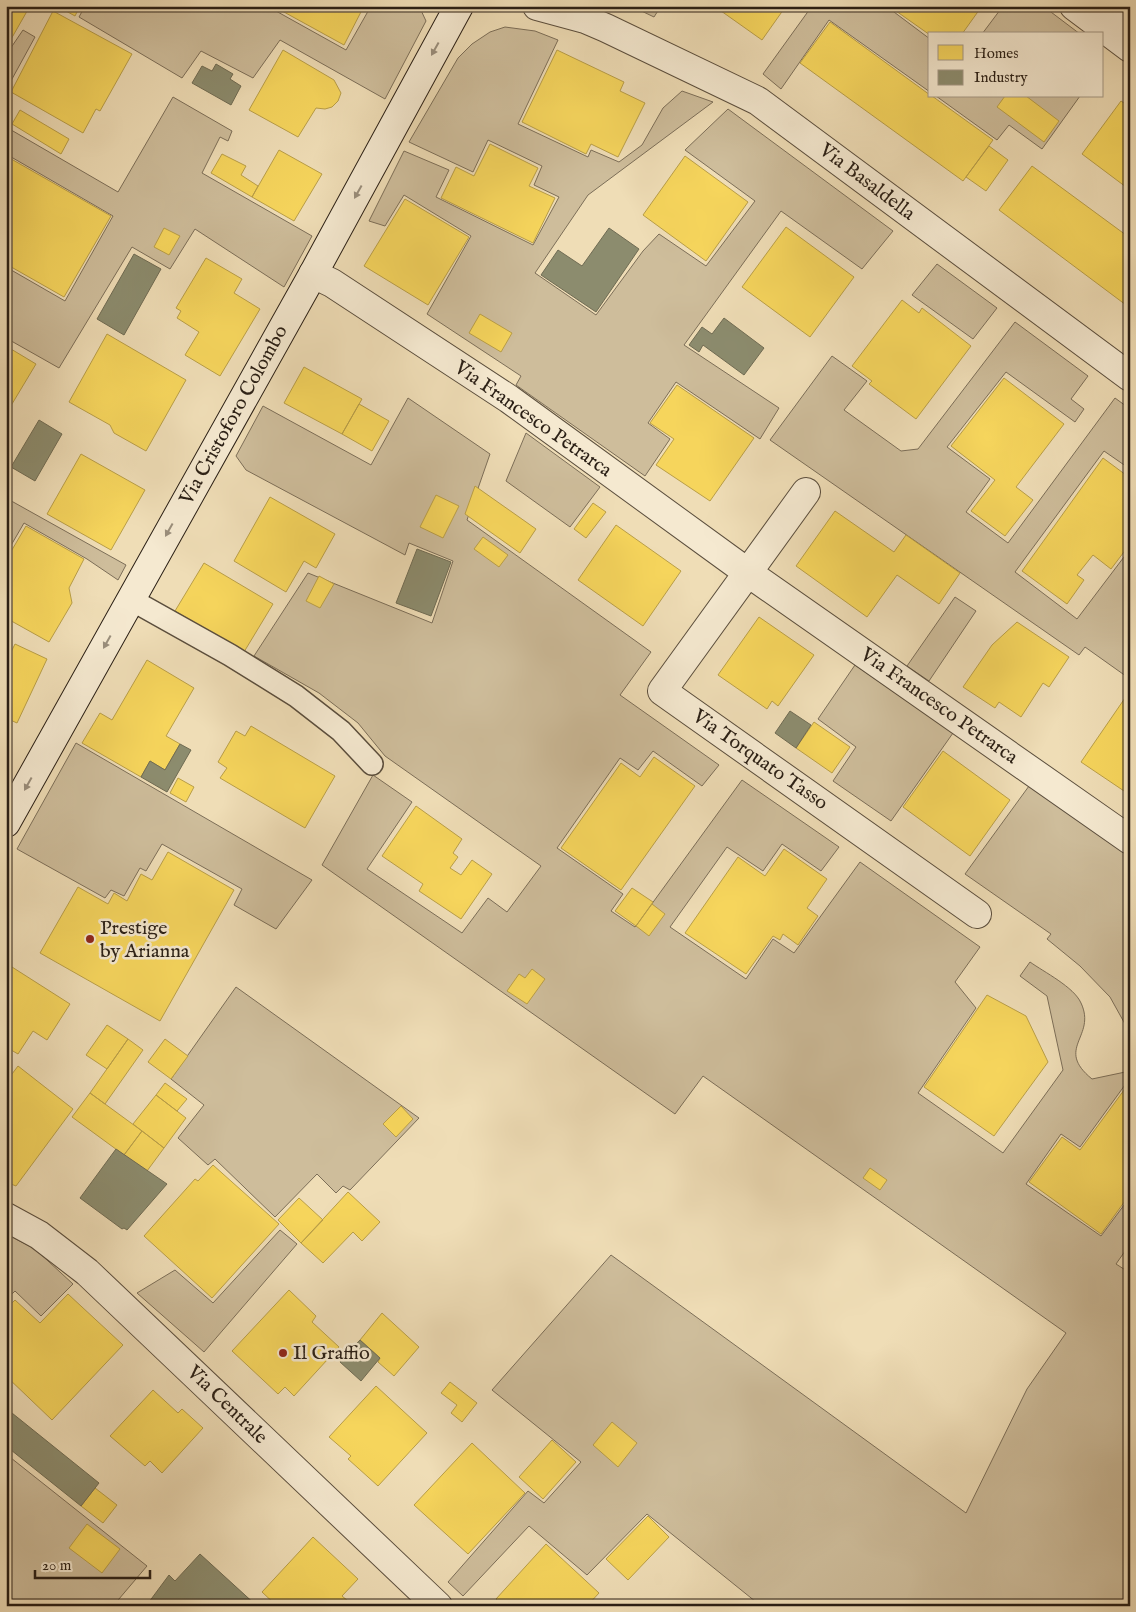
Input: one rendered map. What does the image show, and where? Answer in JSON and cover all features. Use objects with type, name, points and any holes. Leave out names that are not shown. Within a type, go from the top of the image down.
[{"type":"street","name":"Via Cristoforo Colombo","points":[[6,823],[313,274],[458,6]]},
{"type":"street","name":"Via Basaldella","points":[[537,6],[578,13],[758,101],[1130,377]]},
{"type":"street","points":[[1074,6],[1130,48]]},
{"type":"street","points":[[1107,31],[1126,6]]},
{"type":"street","name":"Via Francesco Petrarca","points":[[313,274],[332,283],[509,400],[748,572],[1130,840]]},
{"type":"street","points":[[748,572],[806,492]]},
{"type":"street","name":"Via Torquato Tasso","points":[[748,572],[662,691],[977,914]]},
{"type":"street","name":"Via Centrale","points":[[6,1217],[39,1235],[87,1272],[438,1606]]},
{"type":"lane","points":[[130,599],[230,655],[296,696],[341,731],[372,764]]},
{"type":"shaded area","points":[[85,6],[117,6],[122,9],[124,6],[267,6],[346,50],[371,6],[419,6],[426,21],[385,99],[280,40],[253,78],[201,51],[182,78],[79,17]]},
{"type":"shaded area","points":[[631,6],[661,6],[654,17]]},
{"type":"shaded area","points":[[812,6],[886,6],[928,38],[928,91],[829,20],[781,89],[763,74]]},
{"type":"shaded area","points":[[1003,6],[1043,6],[1077,32],[984,32]]},
{"type":"shaded area","points":[[505,27],[535,31],[558,40],[518,124],[588,157],[591,150],[619,162],[642,145],[663,108],[682,91],[713,102],[588,195],[535,273],[596,315],[643,251],[659,234],[706,266],[755,201],[685,150],[728,109],[893,231],[862,269],[781,211],[684,345],[779,408],[760,439],[676,382],[648,423],[670,439],[645,476],[516,385],[521,376],[427,314],[471,236],[404,195],[385,226],[369,221],[404,151],[449,170],[436,197],[533,245],[559,197],[534,185],[542,166],[488,140],[473,172],[409,142],[458,58],[472,44],[490,32]]},
{"type":"shaded area","points":[[23,30],[35,37],[6,90],[6,55]]},
{"type":"shaded area","points":[[173,97],[232,131],[228,141],[220,137],[202,173],[312,236],[284,287],[195,229],[170,269],[132,247],[59,368],[6,338],[6,267],[65,301],[113,216],[6,154],[6,127],[118,192]]},
{"type":"shaded area","points":[[939,98],[1079,98],[1042,149],[1009,125],[997,140]]},
{"type":"shaded area","points":[[937,264],[997,308],[973,339],[912,295]]},
{"type":"shaded area","points":[[1015,322],[1088,376],[1071,399],[1084,409],[1075,422],[1006,372],[947,447],[990,479],[966,512],[1008,543],[1115,398],[1130,409],[1130,469],[1104,451],[1015,572],[1077,619],[1130,549],[1130,679],[1085,647],[1079,655],[770,440],[832,356],[867,381],[844,410],[901,451],[918,449]]},
{"type":"shaded area","points":[[408,398],[490,454],[467,520],[651,652],[620,695],[719,765],[702,786],[653,751],[638,770],[620,758],[557,848],[623,894],[611,911],[635,927],[742,780],[839,847],[821,871],[782,844],[763,871],[727,847],[670,927],[746,979],[773,939],[794,953],[860,862],[980,947],[955,982],[976,1008],[918,1093],[1003,1153],[1063,1070],[1047,996],[1020,976],[1030,962],[1072,991],[1081,1003],[1085,1015],[1084,1025],[1076,1050],[1076,1059],[1081,1068],[1092,1079],[1130,1071],[1130,1078],[1080,1147],[1061,1134],[1026,1184],[1101,1236],[1130,1197],[1130,1244],[1116,1264],[1130,1273],[1130,1606],[761,1606],[647,1514],[587,1575],[529,1526],[463,1596],[448,1582],[528,1491],[544,1503],[581,1462],[492,1390],[611,1255],[966,1513],[1027,1389],[1066,1333],[703,1076],[675,1114],[322,865],[373,775],[412,802],[367,869],[462,933],[488,898],[507,912],[541,866],[385,756],[358,723],[319,693],[254,656],[308,573],[432,623],[453,561],[409,543],[405,555],[246,470],[236,456],[263,406],[371,465]]},
{"type":"shaded area","points":[[526,433],[600,487],[570,527],[506,481]]},
{"type":"shaded area","points":[[6,498],[126,565],[118,580],[87,559],[24,523],[6,554]]},
{"type":"shaded area","points":[[955,597],[976,611],[929,681],[907,666]]},
{"type":"shaded area","points":[[855,665],[953,733],[891,821],[833,781],[856,747],[818,719]]},
{"type":"shaded area","points":[[76,743],[312,880],[276,929],[234,905],[242,889],[162,844],[146,871],[140,868],[124,896],[111,890],[105,898],[17,849]]},
{"type":"shaded area","points":[[1029,786],[1130,856],[1130,1033],[1110,997],[1080,966],[1047,939],[1051,934],[965,874]]},
{"type":"shaded area","points":[[236,987],[419,1118],[350,1190],[343,1186],[336,1193],[317,1174],[275,1217],[215,1159],[208,1165],[178,1138],[204,1105],[171,1079]]},
{"type":"shaded area","points":[[280,1230],[297,1244],[204,1352],[137,1293],[175,1270],[213,1303]]},
{"type":"shaded area","points":[[6,1234],[35,1249],[73,1284],[41,1316],[15,1291],[6,1300]]},
{"type":"shaded area","points":[[6,1454],[147,1566],[113,1606],[6,1606]]},
{"type":"building: Homes","points":[[6,6],[30,6],[6,48]]},
{"type":"building: Homes","points":[[57,6],[80,6],[75,16]]},
{"type":"building: Homes","points":[[273,6],[364,6],[344,45]]},
{"type":"building: Homes","points":[[714,6],[786,6],[762,40]]},
{"type":"building: Homes","points":[[899,6],[982,6],[963,32],[928,32],[928,34],[896,11]]},
{"type":"building: Homes","points":[[53,11],[132,54],[100,111],[96,109],[83,133],[11,92]]},
{"type":"building: Homes","points":[[830,22],[928,94],[928,98],[935,98],[993,140],[963,181],[800,63]]},
{"type":"building: Homes","points":[[283,50],[334,80],[341,93],[338,101],[332,107],[325,109],[316,108],[298,137],[249,110]]},
{"type":"building: Homes","points":[[557,50],[624,82],[620,91],[645,103],[618,157],[591,144],[586,154],[522,122]]},
{"type":"building: Homes","points":[[1004,98],[1029,98],[1059,121],[1044,142],[997,107]]},
{"type":"building: Homes","points":[[1121,101],[1130,107],[1130,190],[1082,154]]},
{"type":"building: Homes","points":[[20,110],[69,139],[61,154],[12,124]]},
{"type":"building: Homes","points":[[490,144],[538,168],[529,186],[555,198],[533,243],[441,198],[456,167],[474,176]]},
{"type":"building: Homes","points":[[989,146],[1008,160],[986,191],[966,177]]},
{"type":"building: Homes","points":[[279,150],[322,174],[294,221],[252,197]]},
{"type":"building: Homes","points":[[222,154],[246,166],[241,175],[258,186],[252,197],[211,173]]},
{"type":"building: Homes","points":[[6,156],[111,216],[64,297],[6,264]]},
{"type":"building: Homes","points":[[685,156],[748,202],[706,261],[643,215]]},
{"type":"building: Homes","points":[[1032,166],[1130,238],[1130,308],[999,210]]},
{"type":"building: Homes","points":[[405,199],[469,237],[428,305],[364,266]]},
{"type":"building: Homes","points":[[786,227],[854,277],[810,337],[742,287]]},
{"type":"building: Homes","points":[[164,228],[180,236],[169,255],[154,247]]},
{"type":"building: Homes","points":[[206,258],[242,279],[234,293],[260,309],[220,376],[185,355],[199,332],[177,318],[181,311],[176,308]]},
{"type":"building: Homes","points":[[902,300],[919,313],[922,308],[971,346],[916,419],[869,384],[872,381],[852,366]]},
{"type":"building: Homes","points":[[480,314],[512,333],[501,352],[469,333]]},
{"type":"building: Homes","points":[[107,334],[186,380],[146,451],[114,433],[110,425],[69,402]]},
{"type":"building: Homes","points":[[6,346],[36,364],[6,414]]},
{"type":"building: Homes","points":[[304,367],[362,399],[342,434],[284,403]]},
{"type":"building: Homes","points":[[1004,378],[1064,424],[1016,487],[1033,500],[1005,536],[971,511],[995,480],[951,446]]},
{"type":"building: Homes","points":[[677,385],[754,438],[710,501],[656,465],[674,439],[650,423]]},
{"type":"building: Homes","points":[[359,404],[389,421],[372,451],[342,434]]},
{"type":"building: Homes","points":[[81,454],[145,490],[111,550],[47,514]]},
{"type":"building: Homes","points":[[1103,458],[1130,478],[1130,544],[1111,569],[1093,555],[1077,575],[1084,580],[1067,604],[1022,571]]},
{"type":"building: Homes","points":[[475,486],[536,529],[520,553],[465,514]]},
{"type":"building: Homes","points":[[436,495],[459,506],[443,538],[420,527]]},
{"type":"building: Homes","points":[[270,497],[335,534],[316,568],[304,561],[286,592],[234,561]]},
{"type":"building: Homes","points":[[593,503],[606,512],[586,538],[574,529]]},
{"type":"building: Homes","points":[[835,511],[894,552],[906,535],[960,573],[939,604],[897,575],[867,617],[796,566]]},
{"type":"building: Homes","points":[[616,525],[681,571],[643,626],[578,580]]},
{"type":"building: Homes","points":[[26,526],[84,559],[69,588],[72,603],[49,642],[6,618],[6,560]]},
{"type":"building: Homes","points":[[483,537],[508,555],[499,567],[474,549]]},
{"type":"building: Homes","points":[[204,563],[273,604],[244,652],[175,611]]},
{"type":"building: Homes","points":[[319,576],[334,584],[320,608],[306,601]]},
{"type":"building: Homes","points":[[759,617],[814,655],[778,706],[772,701],[767,709],[718,675]]},
{"type":"building: Homes","points":[[1017,622],[1069,657],[1049,687],[1043,683],[1021,717],[999,702],[995,708],[963,687],[992,645]]},
{"type":"building: Homes","points":[[15,644],[47,659],[17,723],[6,718],[6,662]]},
{"type":"building: Homes","points":[[147,660],[194,688],[166,736],[180,744],[165,770],[150,761],[141,777],[82,743],[100,713],[112,720]]},
{"type":"building: Homes","points":[[1125,698],[1130,701],[1130,795],[1081,762]]},
{"type":"building: Homes","points":[[814,722],[850,747],[832,773],[796,748]]},
{"type":"building: Homes","points":[[251,726],[335,776],[305,828],[220,778],[227,768],[218,762],[236,731],[245,736]]},
{"type":"building: Homes","points":[[943,751],[1010,800],[970,856],[903,807]]},
{"type":"building: Homes","points":[[654,757],[695,786],[621,890],[561,848],[621,763],[640,777]]},
{"type":"building: Homes","points":[[178,778],[194,787],[186,802],[170,793]]},
{"type":"building: Homes","points":[[416,806],[462,839],[453,853],[458,857],[450,868],[461,875],[472,860],[492,874],[461,919],[419,891],[423,884],[382,856]]},
{"type":"building: Homes","points":[[784,849],[827,879],[807,908],[818,916],[798,945],[783,934],[780,940],[773,936],[746,974],[685,933],[738,857],[765,876]]},
{"type":"building: Homes","points":[[168,852],[234,890],[160,1021],[40,953],[78,887],[108,904],[114,893],[127,901],[141,874],[152,880]]},
{"type":"building: Homes","points":[[632,888],[653,902],[636,926],[615,911]]},
{"type":"building: Homes","points":[[652,904],[665,914],[649,936],[636,926]]},
{"type":"building: Homes","points":[[12,967],[70,1004],[47,1040],[33,1031],[18,1054],[6,1047],[6,976]]},
{"type":"building: Homes","points":[[532,969],[545,979],[527,1004],[507,991],[519,974],[525,978]]},
{"type":"building: Homes","points":[[987,995],[1026,1016],[1048,1062],[994,1136],[924,1087]]},
{"type":"building: Homes","points":[[107,1025],[128,1039],[107,1069],[86,1055]]},
{"type":"building: Homes","points":[[128,1039],[143,1050],[105,1104],[90,1093]]},
{"type":"building: Homes","points":[[165,1039],[188,1056],[171,1079],[148,1062]]},
{"type":"building: Homes","points":[[18,1066],[73,1109],[16,1186],[6,1182],[6,1082]]},
{"type":"building: Homes","points":[[165,1083],[187,1099],[177,1111],[156,1095]]},
{"type":"building: Homes","points":[[1127,1086],[1130,1089],[1130,1194],[1101,1234],[1029,1182],[1062,1137],[1080,1150]]},
{"type":"building: Homes","points":[[90,1093],[142,1131],[124,1155],[72,1117]]},
{"type":"building: Homes","points":[[156,1095],[186,1118],[164,1148],[133,1124]]},
{"type":"building: Homes","points":[[401,1106],[413,1119],[396,1137],[383,1124]]},
{"type":"building: Homes","points":[[142,1131],[164,1148],[147,1171],[124,1155]]},
{"type":"building: Homes","points":[[213,1165],[279,1224],[212,1298],[144,1236],[195,1179],[198,1181]]},
{"type":"building: Homes","points":[[870,1168],[887,1180],[880,1190],[863,1178]]},
{"type":"building: Homes","points":[[348,1192],[380,1222],[362,1241],[353,1232],[323,1263],[301,1243]]},
{"type":"building: Homes","points":[[299,1198],[323,1220],[301,1243],[278,1220]]},
{"type":"building: Homes","points":[[289,1290],[316,1316],[312,1322],[339,1347],[294,1396],[285,1387],[278,1394],[232,1351]]},
{"type":"building: Homes","points":[[68,1294],[123,1345],[52,1420],[6,1376],[6,1309],[15,1300],[40,1323]]},
{"type":"building: Homes","points":[[382,1313],[419,1347],[394,1376],[378,1362],[380,1358],[360,1340]]},
{"type":"building: Homes","points":[[450,1382],[477,1403],[462,1422],[451,1413],[457,1405],[441,1393]]},
{"type":"building: Homes","points":[[376,1386],[427,1433],[378,1486],[348,1459],[351,1456],[329,1437]]},
{"type":"building: Homes","points":[[153,1390],[178,1413],[182,1409],[203,1428],[162,1473],[150,1461],[145,1466],[110,1436]]},
{"type":"building: Homes","points":[[612,1422],[637,1443],[618,1467],[593,1445]]},
{"type":"building: Homes","points":[[552,1440],[576,1462],[543,1499],[519,1477]]},
{"type":"building: Homes","points":[[472,1443],[525,1493],[468,1554],[414,1505]]},
{"type":"building: Homes","points":[[95,1488],[117,1505],[103,1523],[81,1506]]},
{"type":"building: Homes","points":[[648,1516],[669,1537],[628,1580],[606,1559]]},
{"type":"building: Homes","points":[[87,1524],[120,1549],[102,1573],[69,1548]]},
{"type":"building: Homes","points":[[313,1537],[358,1579],[342,1596],[348,1601],[344,1606],[277,1606],[262,1592]]},
{"type":"building: Homes","points":[[546,1544],[599,1593],[587,1606],[503,1606],[496,1599]]},
{"type":"building: Industry","points":[[216,64],[233,74],[230,79],[241,86],[231,105],[192,83],[202,66],[212,71]]},
{"type":"building: Industry","points":[[609,228],[639,249],[596,312],[541,275],[558,250],[582,266]]},
{"type":"building: Industry","points":[[134,254],[161,269],[124,335],[97,319]]},
{"type":"building: Industry","points":[[724,318],[764,348],[744,375],[703,345],[699,352],[689,345],[702,327],[712,334]]},
{"type":"building: Industry","points":[[39,420],[62,434],[35,481],[11,467]]},
{"type":"building: Industry","points":[[417,549],[451,562],[431,616],[396,603]]},
{"type":"building: Industry","points":[[790,711],[811,725],[796,748],[775,733]]},
{"type":"building: Industry","points":[[180,744],[191,750],[167,792],[141,777],[150,761],[165,770]]},
{"type":"building: Industry","points":[[116,1149],[167,1184],[127,1230],[122,1229],[80,1198]]},
{"type":"building: Industry","points":[[360,1340],[380,1358],[361,1381],[340,1362]]},
{"type":"building: Industry","points":[[7,1409],[99,1483],[81,1506],[6,1446]]},
{"type":"building: Industry","points":[[200,1554],[257,1606],[146,1606],[169,1575],[175,1581]]},
{"type":"place","name":"Prestige by Arianna","points":[[90,939]]},
{"type":"place","name":"Il Graffio","points":[[283,1353]]}]
